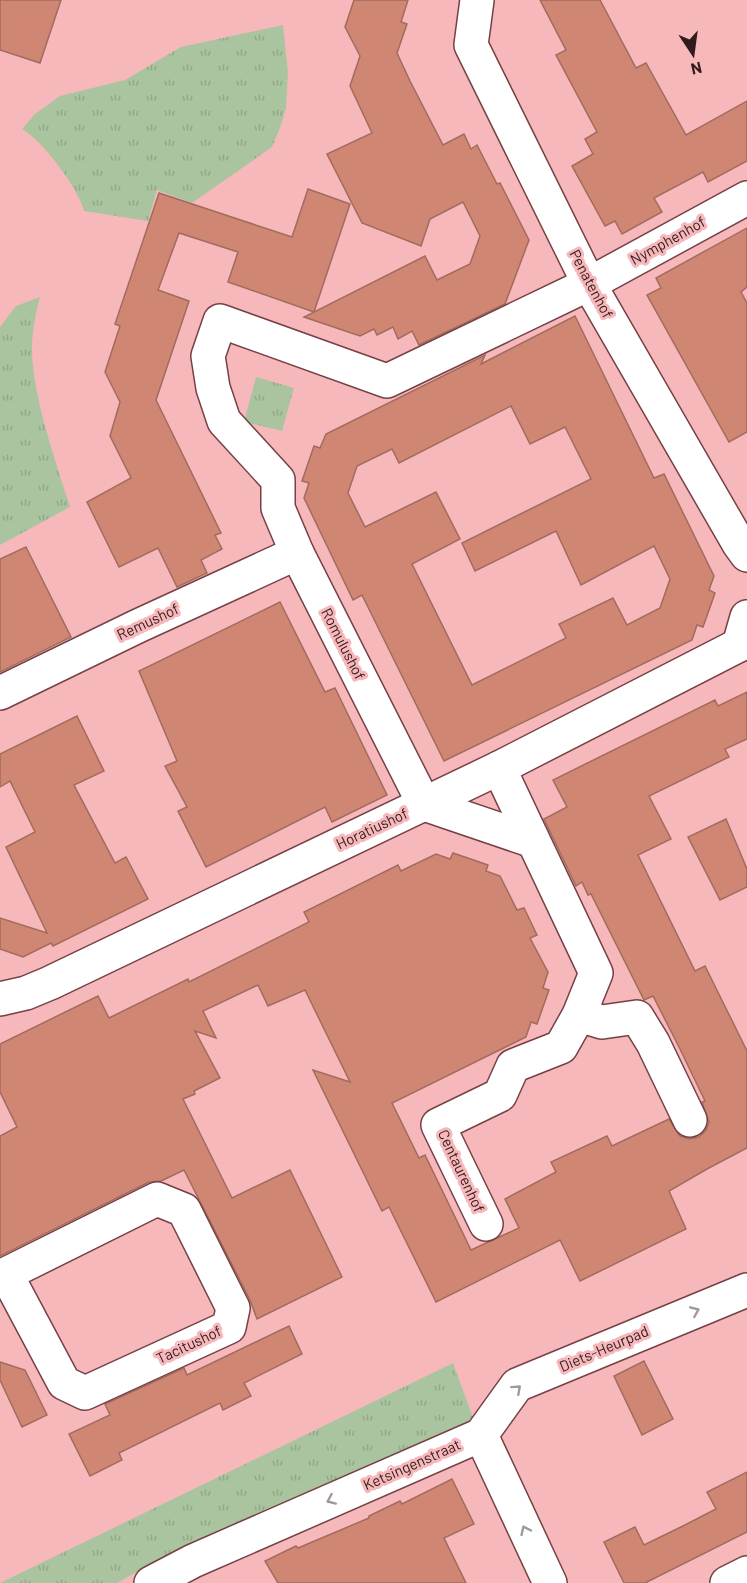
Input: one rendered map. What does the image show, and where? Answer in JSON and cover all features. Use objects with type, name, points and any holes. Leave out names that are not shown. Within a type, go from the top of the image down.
[{"type":"street","name":"Penatenhof","points":[[477,0],[471,45],[590,284],[747,555]]},
{"type":"street","name":"Nymphenhof","points":[[590,284],[747,198]]},
{"type":"street","name":"Romulushof","points":[[424,804],[297,553],[278,508],[278,480],[224,421],[213,388],[208,356],[220,321],[387,381],[590,284]]},
{"type":"street","name":"Remushof","points":[[0,693],[297,553]]},
{"type":"street","name":"Horatiushof","points":[[0,999],[26,993],[50,983],[499,768],[744,636]]},
{"type":"street","name":"Centaurenhof","points":[[486,1224],[438,1125],[500,1095],[513,1066],[561,1047],[579,1015],[596,973],[499,768]]},
{"type":"street","points":[[424,804],[533,841]]},
{"type":"street","points":[[579,1015],[602,1022],[637,1017],[653,1043],[690,1120]]},
{"type":"street","name":"Tacitushof","points":[[158,1199],[184,1210],[233,1308],[229,1327],[85,1393],[64,1383],[3,1277],[158,1199]]},
{"type":"street","name":"Diets-Heurpad","points":[[481,1435],[517,1385],[747,1290]]},
{"type":"street","points":[[481,1435],[550,1583]]},
{"type":"street","name":"Ketsingenstraat","points":[[151,1583],[198,1572],[481,1435]]},
{"type":"street","points":[[727,1583],[747,1574]]},
{"type":"green space","points":[[283,25],[288,72],[286,108],[272,147],[192,203],[157,190],[148,221],[84,211],[75,190],[59,166],[39,143],[22,129],[35,114],[60,96],[125,80],[181,47]]},
{"type":"green space","points":[[40,297],[35,317],[33,369],[46,430],[70,507],[0,545],[0,327],[16,306]]},
{"type":"green space","points":[[256,377],[294,388],[282,431],[244,422]]},
{"type":"green space","points":[[453,1363],[475,1423],[163,1557],[117,1583],[0,1583]]},
{"type":"building","points":[[0,0],[61,0],[40,63],[0,50]]},
{"type":"building","points":[[354,0],[408,0],[401,22],[407,24],[397,53],[410,81],[443,145],[464,134],[471,149],[477,145],[497,184],[500,183],[529,240],[505,304],[419,345],[412,331],[398,339],[393,327],[377,335],[374,329],[360,336],[304,317],[425,256],[437,280],[470,264],[480,236],[463,202],[430,219],[421,246],[362,223],[327,154],[372,133],[350,86],[360,56],[345,27]]},
{"type":"building","points":[[540,0],[600,0],[636,68],[646,63],[686,135],[747,101],[747,161],[708,182],[703,172],[654,198],[662,212],[622,234],[615,221],[605,226],[572,166],[593,154],[585,139],[597,132],[556,55],[566,50]]},
{"type":"building","points":[[308,189],[350,204],[314,312],[228,282],[238,252],[179,233],[158,290],[189,301],[156,400],[221,533],[215,535],[222,549],[201,560],[207,573],[177,587],[158,548],[119,567],[87,502],[131,478],[110,436],[120,402],[105,372],[120,326],[115,324],[159,193],[292,237]]},
{"type":"building","points":[[747,228],[747,287],[741,292],[747,303],[747,432],[729,442],[647,295],[661,288],[656,278]]},
{"type":"building","points":[[575,316],[654,478],[664,474],[714,576],[709,590],[715,593],[703,627],[697,625],[692,640],[444,761],[362,595],[353,600],[304,498],[309,483],[302,481],[314,446],[320,448],[326,434],[485,355],[481,364]],"holes":[[[511,406],[530,444],[565,427],[591,479],[462,543],[475,571],[556,531],[581,585],[654,546],[670,579],[660,608],[627,625],[613,598],[559,624],[566,638],[472,685],[412,564],[460,539],[436,492],[365,527],[348,493],[357,466],[392,449],[399,463]]]},
{"type":"building","points":[[26,547],[71,637],[0,672],[0,559]]},
{"type":"building","points":[[280,602],[325,692],[335,688],[387,795],[332,822],[325,807],[206,867],[178,811],[187,807],[165,766],[177,761],[139,671]]},
{"type":"building","points":[[747,692],[747,739],[725,749],[729,757],[649,796],[671,839],[638,855],[695,971],[705,966],[747,1051],[747,1148],[669,1191],[686,1229],[580,1281],[560,1240],[436,1302],[389,1207],[382,1211],[313,1070],[350,1082],[305,990],[268,1006],[258,985],[203,1011],[216,1038],[195,1031],[220,1078],[183,1099],[232,1198],[290,1170],[342,1277],[257,1319],[250,1300],[184,1170],[161,1181],[149,1182],[0,1256],[0,1136],[17,1127],[0,1092],[0,1044],[98,996],[109,1018],[188,979],[189,982],[309,922],[304,912],[398,865],[401,871],[436,854],[450,859],[453,853],[488,865],[486,871],[500,876],[517,910],[524,908],[537,935],[530,938],[548,972],[543,988],[549,990],[537,1024],[531,1022],[526,1037],[392,1103],[419,1158],[425,1155],[471,1250],[519,1228],[505,1199],[556,1172],[551,1162],[607,1136],[612,1146],[669,1119],[680,1136],[689,1139],[699,1137],[706,1130],[709,1122],[702,1102],[705,1101],[679,1047],[653,996],[644,1000],[591,894],[588,895],[582,882],[576,886],[544,819],[567,807],[553,780],[715,700],[718,706]]},
{"type":"building","points":[[77,716],[104,771],[74,785],[115,863],[126,857],[148,899],[53,946],[51,943],[23,957],[0,949],[0,918],[47,933],[6,847],[35,832],[10,781],[0,787],[0,754]]},
{"type":"building","points":[[726,819],[747,869],[747,887],[720,900],[688,837]]},
{"type":"building","points":[[289,1326],[302,1354],[244,1383],[251,1396],[223,1410],[220,1403],[119,1453],[122,1460],[90,1476],[69,1434],[110,1415],[105,1404],[184,1368],[187,1375]]},
{"type":"building","points":[[644,1361],[673,1419],[642,1435],[614,1376]]},
{"type":"building","points":[[0,1362],[25,1370],[47,1415],[22,1427],[0,1380]]},
{"type":"building","points":[[747,1472],[747,1532],[645,1583],[624,1583],[604,1542],[635,1527],[644,1545],[683,1526],[716,1509],[707,1492]]},
{"type":"building","points":[[452,1479],[474,1524],[444,1538],[466,1583],[278,1583],[265,1561],[296,1546],[298,1548],[369,1518],[400,1501],[402,1504]]}]
